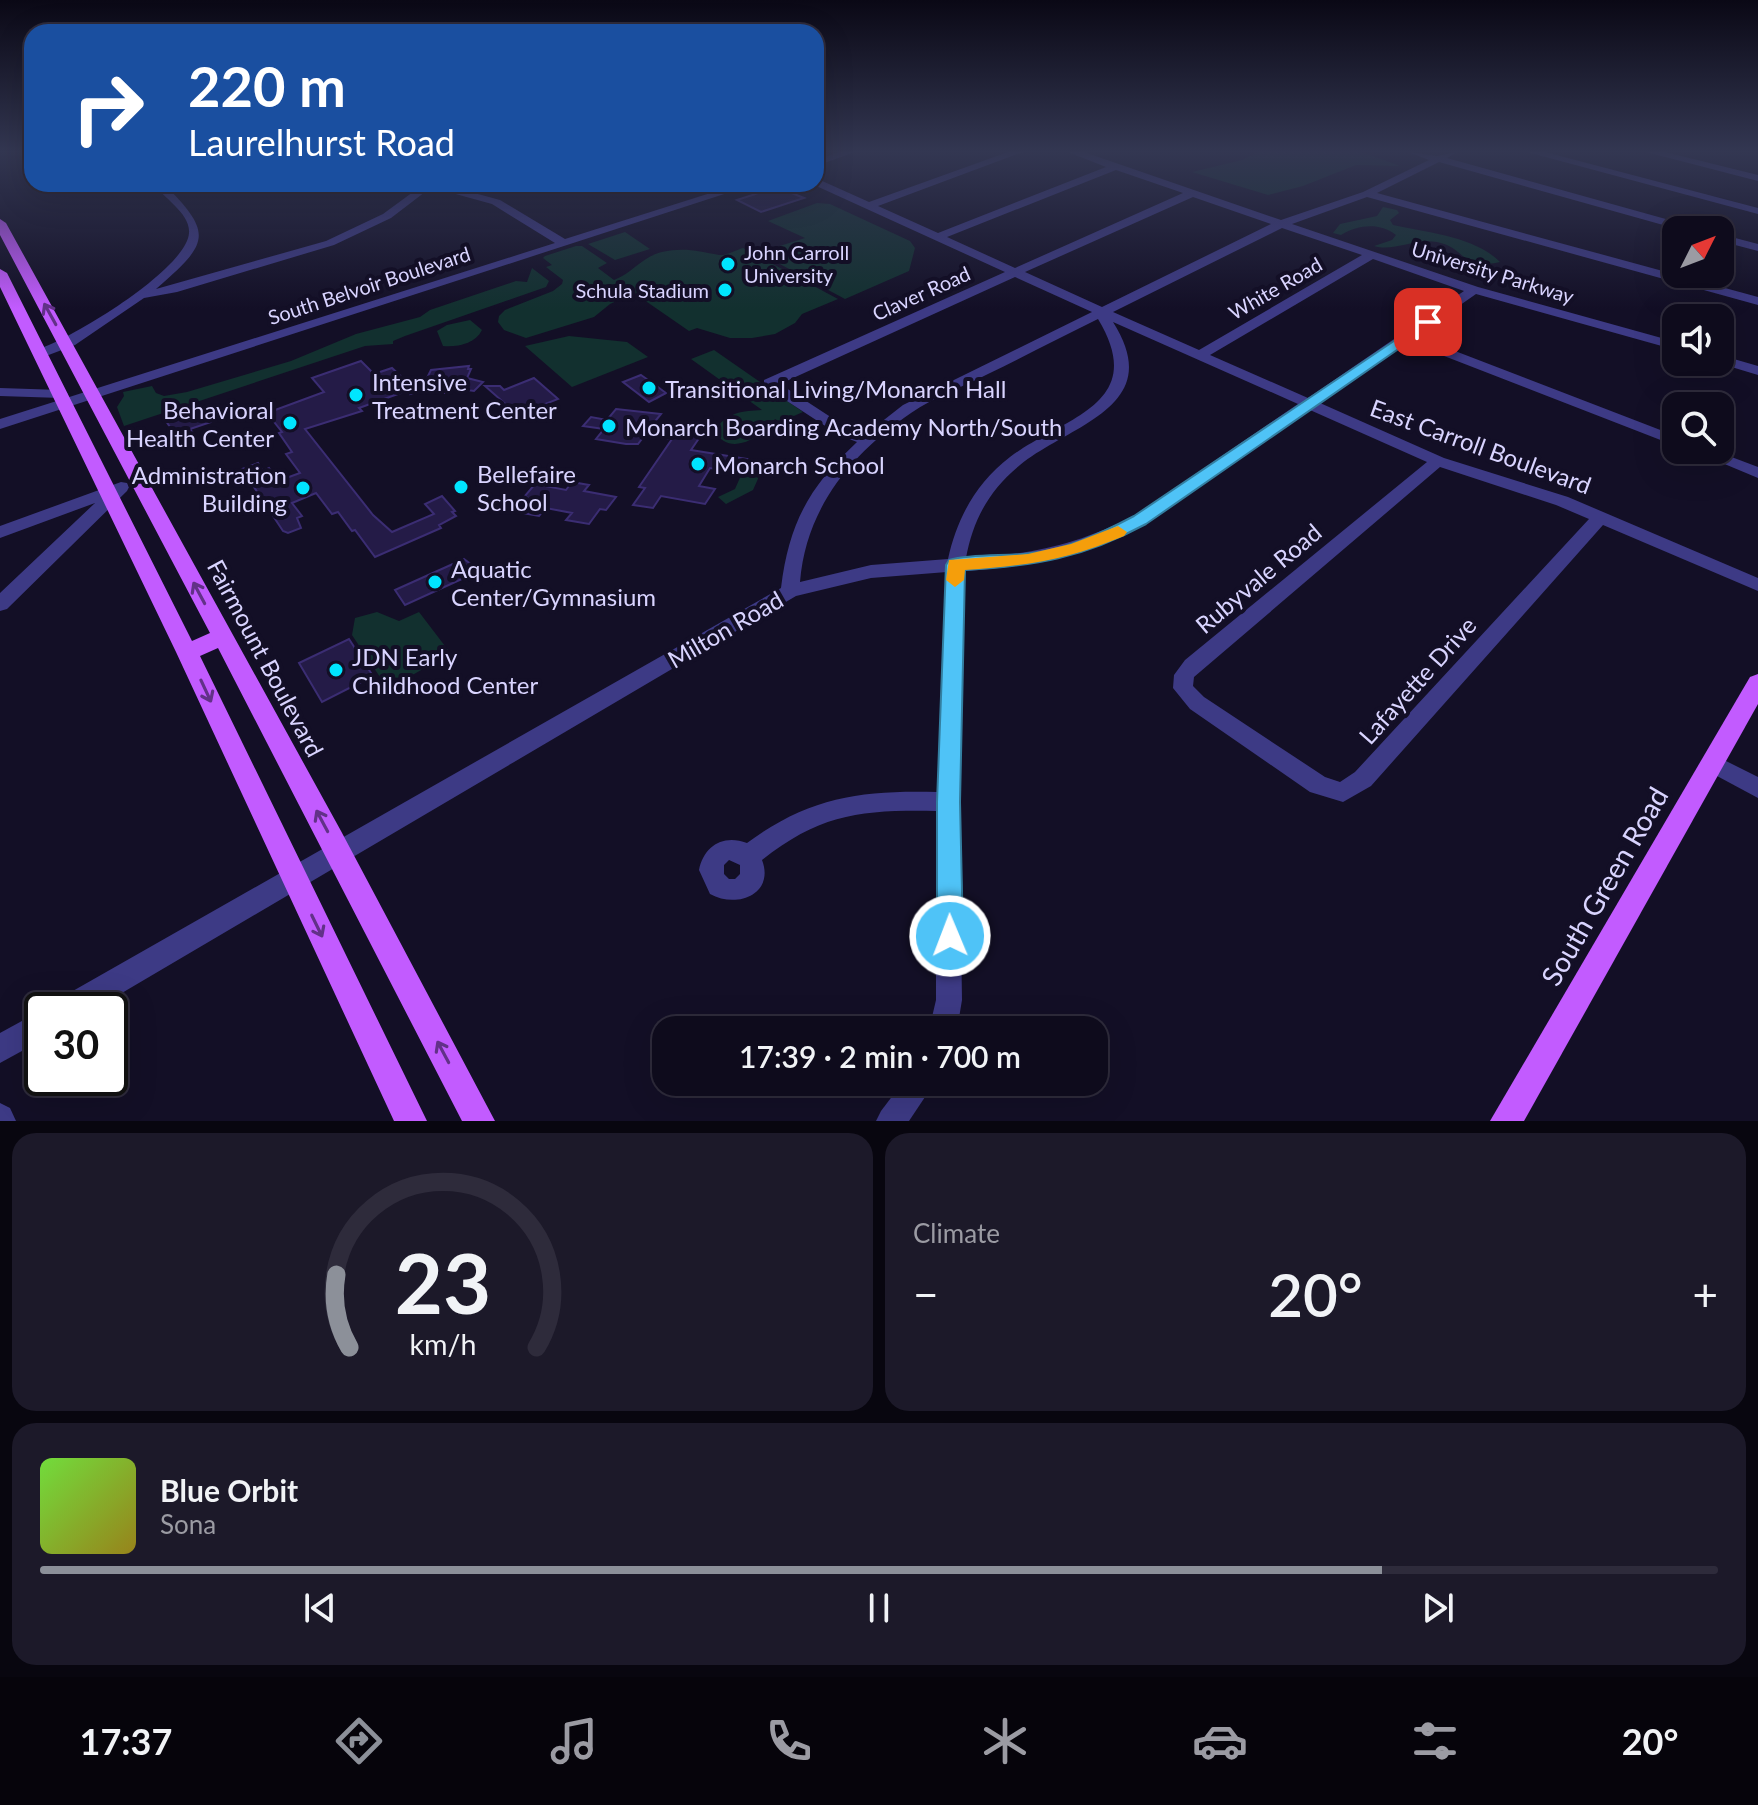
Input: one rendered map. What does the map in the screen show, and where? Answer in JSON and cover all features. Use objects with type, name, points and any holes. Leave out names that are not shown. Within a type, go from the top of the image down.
[{"type":"main road","name":"Fairmount Boulevard","points":[[0,223],[91,390],[120,489],[187,652],[411,1121]]},
{"type":"main road","name":"Fairmount Boulevard","points":[[0,273],[63,398],[120,489],[222,637],[479,1121]]},
{"type":"main road","points":[[187,652],[222,637]]},
{"type":"main road","name":"South Green Road","points":[[1506,1121],[1758,683]]},
{"type":"street","points":[[41,353],[66,344],[136,296],[183,258],[195,235],[192,221],[177,204]]},
{"type":"street","points":[[136,296],[173,289],[330,243],[387,216],[402,204]]},
{"type":"street","points":[[500,204],[560,241]]},
{"type":"street","name":"South Belvoir Boulevard","points":[[0,413],[91,390],[671,204]]},
{"type":"street","name":"South Belvoir Boulevard","points":[[560,241],[682,204]]},
{"type":"street","name":"East Carroll Boulevard","points":[[864,204],[1438,461],[1526,487],[1758,585]]},
{"type":"street","points":[[868,206],[873,204]]},
{"type":"street","points":[[938,237],[1021,204]]},
{"type":"street","name":"Claver Road","points":[[867,440],[844,432],[769,383],[1167,204]]},
{"type":"street","name":"University Parkway","points":[[1224,204],[1474,290],[1662,342]]},
{"type":"street","name":"Milton Road","points":[[98,992],[790,591],[795,545],[831,479],[867,440],[908,408],[1280,224],[1337,204]]},
{"type":"street","points":[[1406,204],[1758,301]]},
{"type":"street","points":[[1608,204],[1662,220]]},
{"type":"street","points":[[1732,204],[1758,211]]},
{"type":"street","points":[[1734,241],[1758,248]]},
{"type":"street","name":"White Road","points":[[1200,355],[1371,255]]},
{"type":"street","points":[[790,591],[848,575],[1028,560],[1076,549],[1109,536],[1140,520],[1474,290]]},
{"type":"street","points":[[946,1016],[950,963],[948,802],[956,565],[961,534],[972,507],[1019,458],[1094,415],[1119,386],[1122,357],[1100,311]]},
{"type":"street","points":[[1407,337],[1662,436]]},
{"type":"street","points":[[1734,363],[1758,371]]},
{"type":"street","points":[[0,392],[63,398]]},
{"type":"street","name":"South Belvoir Boulevard","points":[[0,424],[63,398]]},
{"type":"street","name":"Rubyvale Road","points":[[1247,737],[1197,703],[1183,688],[1184,675],[1192,665],[1438,461]]},
{"type":"street","points":[[1734,464],[1758,473]]},
{"type":"street","points":[[0,532],[120,489]]},
{"type":"street","points":[[0,604],[120,489]]},
{"type":"street","name":"Lafayette Drive","points":[[1247,737],[1318,785],[1343,792],[1363,779],[1601,517]]},
{"type":"street","points":[[1712,763],[1758,788]]},
{"type":"street","points":[[748,856],[802,820],[839,809],[890,801],[948,802]]},
{"type":"street","points":[[0,1049],[24,1035]]},
{"type":"street","points":[[891,1121],[910,1096]]},
{"type":"green space","points":[[813,204],[831,204],[910,241],[915,248],[909,271],[845,299],[763,255],[764,251],[805,238],[768,221]]},
{"type":"green space","points":[[1383,207],[1399,213],[1390,220],[1393,225],[1464,241],[1500,262],[1478,264],[1437,242],[1374,246],[1392,240],[1396,235],[1383,228],[1361,227],[1341,235],[1333,233],[1340,224],[1377,216]]},
{"type":"green space","points":[[625,232],[650,249],[615,260],[588,244]]},
{"type":"green space","name":"Schula Stadium","points":[[582,246],[607,263],[598,268],[614,280],[662,252],[684,250],[722,255],[743,248],[838,299],[802,314],[795,323],[775,334],[752,338],[730,338],[697,328],[689,331],[634,293],[610,304],[594,317],[526,338],[504,330],[498,322],[505,310],[553,291],[562,284],[563,280],[546,267],[552,265],[543,258]]},
{"type":"green space","points":[[532,268],[549,281],[546,287],[405,336],[393,341],[393,344],[365,346],[124,426],[117,407],[124,396],[123,392],[152,386],[156,393],[164,396],[187,392],[291,361],[356,334],[420,317],[430,310],[516,281],[527,282]]},
{"type":"green space","points":[[470,320],[482,330],[475,339],[460,345],[443,346],[437,331],[447,325]]},
{"type":"green space","points":[[569,336],[627,342],[648,357],[572,387],[525,346]]},
{"type":"green space","points":[[714,350],[803,412],[780,422],[775,419],[763,432],[746,442],[737,444],[721,439],[715,431],[724,420],[742,412],[762,410],[691,359]]},
{"type":"green space","points":[[752,466],[761,472],[753,490],[726,504],[718,497],[735,489],[743,471]]},
{"type":"green space","points":[[377,612],[399,621],[419,612],[448,650],[425,662],[423,669],[407,678],[380,677],[352,635],[355,618]]},
{"type":"building","points":[[746,204],[785,204],[761,212]]},
{"type":"building","points":[[361,361],[374,374],[392,368],[409,384],[426,380],[431,370],[469,366],[468,369],[471,369],[467,378],[483,382],[474,391],[454,388],[451,393],[432,393],[435,388],[410,394],[409,390],[359,408],[362,411],[305,429],[373,515],[392,532],[434,514],[425,504],[442,496],[455,511],[452,512],[456,516],[439,525],[441,528],[375,557],[355,530],[352,531],[338,512],[332,514],[316,493],[292,503],[302,516],[297,518],[301,528],[288,533],[283,531],[242,469],[258,463],[263,471],[269,468],[278,481],[300,473],[286,454],[292,452],[279,433],[282,432],[267,413],[324,392],[312,378]]},
{"type":"building","name":"Transitional Living/Monarch Hall","points":[[641,375],[666,393],[649,402],[623,382]]},
{"type":"building","points":[[534,378],[558,399],[535,408],[532,418],[526,420],[516,418],[518,415],[485,386],[500,386],[504,390]]},
{"type":"building","name":"Monarch School","points":[[616,409],[661,414],[652,425],[685,431],[688,426],[706,428],[691,450],[747,459],[738,473],[710,468],[699,486],[715,489],[705,504],[661,496],[653,508],[633,505],[645,488],[639,487],[672,439],[645,435],[638,444],[626,444],[596,439],[604,429],[583,426],[591,417],[607,420]]},
{"type":"building","points":[[205,413],[211,422],[190,429],[193,433],[178,439],[166,421],[182,416],[185,420]]},
{"type":"building","points":[[572,482],[589,485],[584,491],[616,497],[606,510],[600,509],[589,524],[566,520],[572,513],[546,508],[539,516],[517,512],[529,498],[524,497],[535,484],[566,490]]},
{"type":"building","name":"Aquatic Center/Gymnasium","points":[[464,559],[476,568],[473,570],[475,573],[405,605],[395,590]]},
{"type":"building","name":"JDN Early Childhood Center","points":[[349,639],[373,676],[322,702],[299,663]]},
{"type":"slow traffic","points":[[955,580],[956,565],[1028,560],[1076,549],[1118,532]]},
{"type":"place","name":"John Carroll University","points":[[728,264]]},
{"type":"place","name":"Schula Stadium","points":[[725,290]]},
{"type":"place","name":"Transitional Living/Monarch Hall","points":[[649,388]]},
{"type":"place","name":"Intensive Treatment Center","points":[[356,395]]},
{"type":"place","name":"Behavioral Health Center","points":[[290,423]]},
{"type":"place","name":"Monarch Boarding Academy North/South","points":[[609,426]]},
{"type":"place","name":"Monarch School","points":[[698,464]]},
{"type":"place","name":"Bellefaire School","points":[[461,487]]},
{"type":"place","name":"Administration Building","points":[[303,488]]},
{"type":"place","name":"Aquatic Center/Gymnasium","points":[[435,582]]},
{"type":"place","name":"JDN Early Childhood Center","points":[[336,670]]},
{"type":"route","points":[[950,936],[948,802],[956,565],[1028,560],[1076,549],[1109,536],[1140,520],[1428,322]]}]
